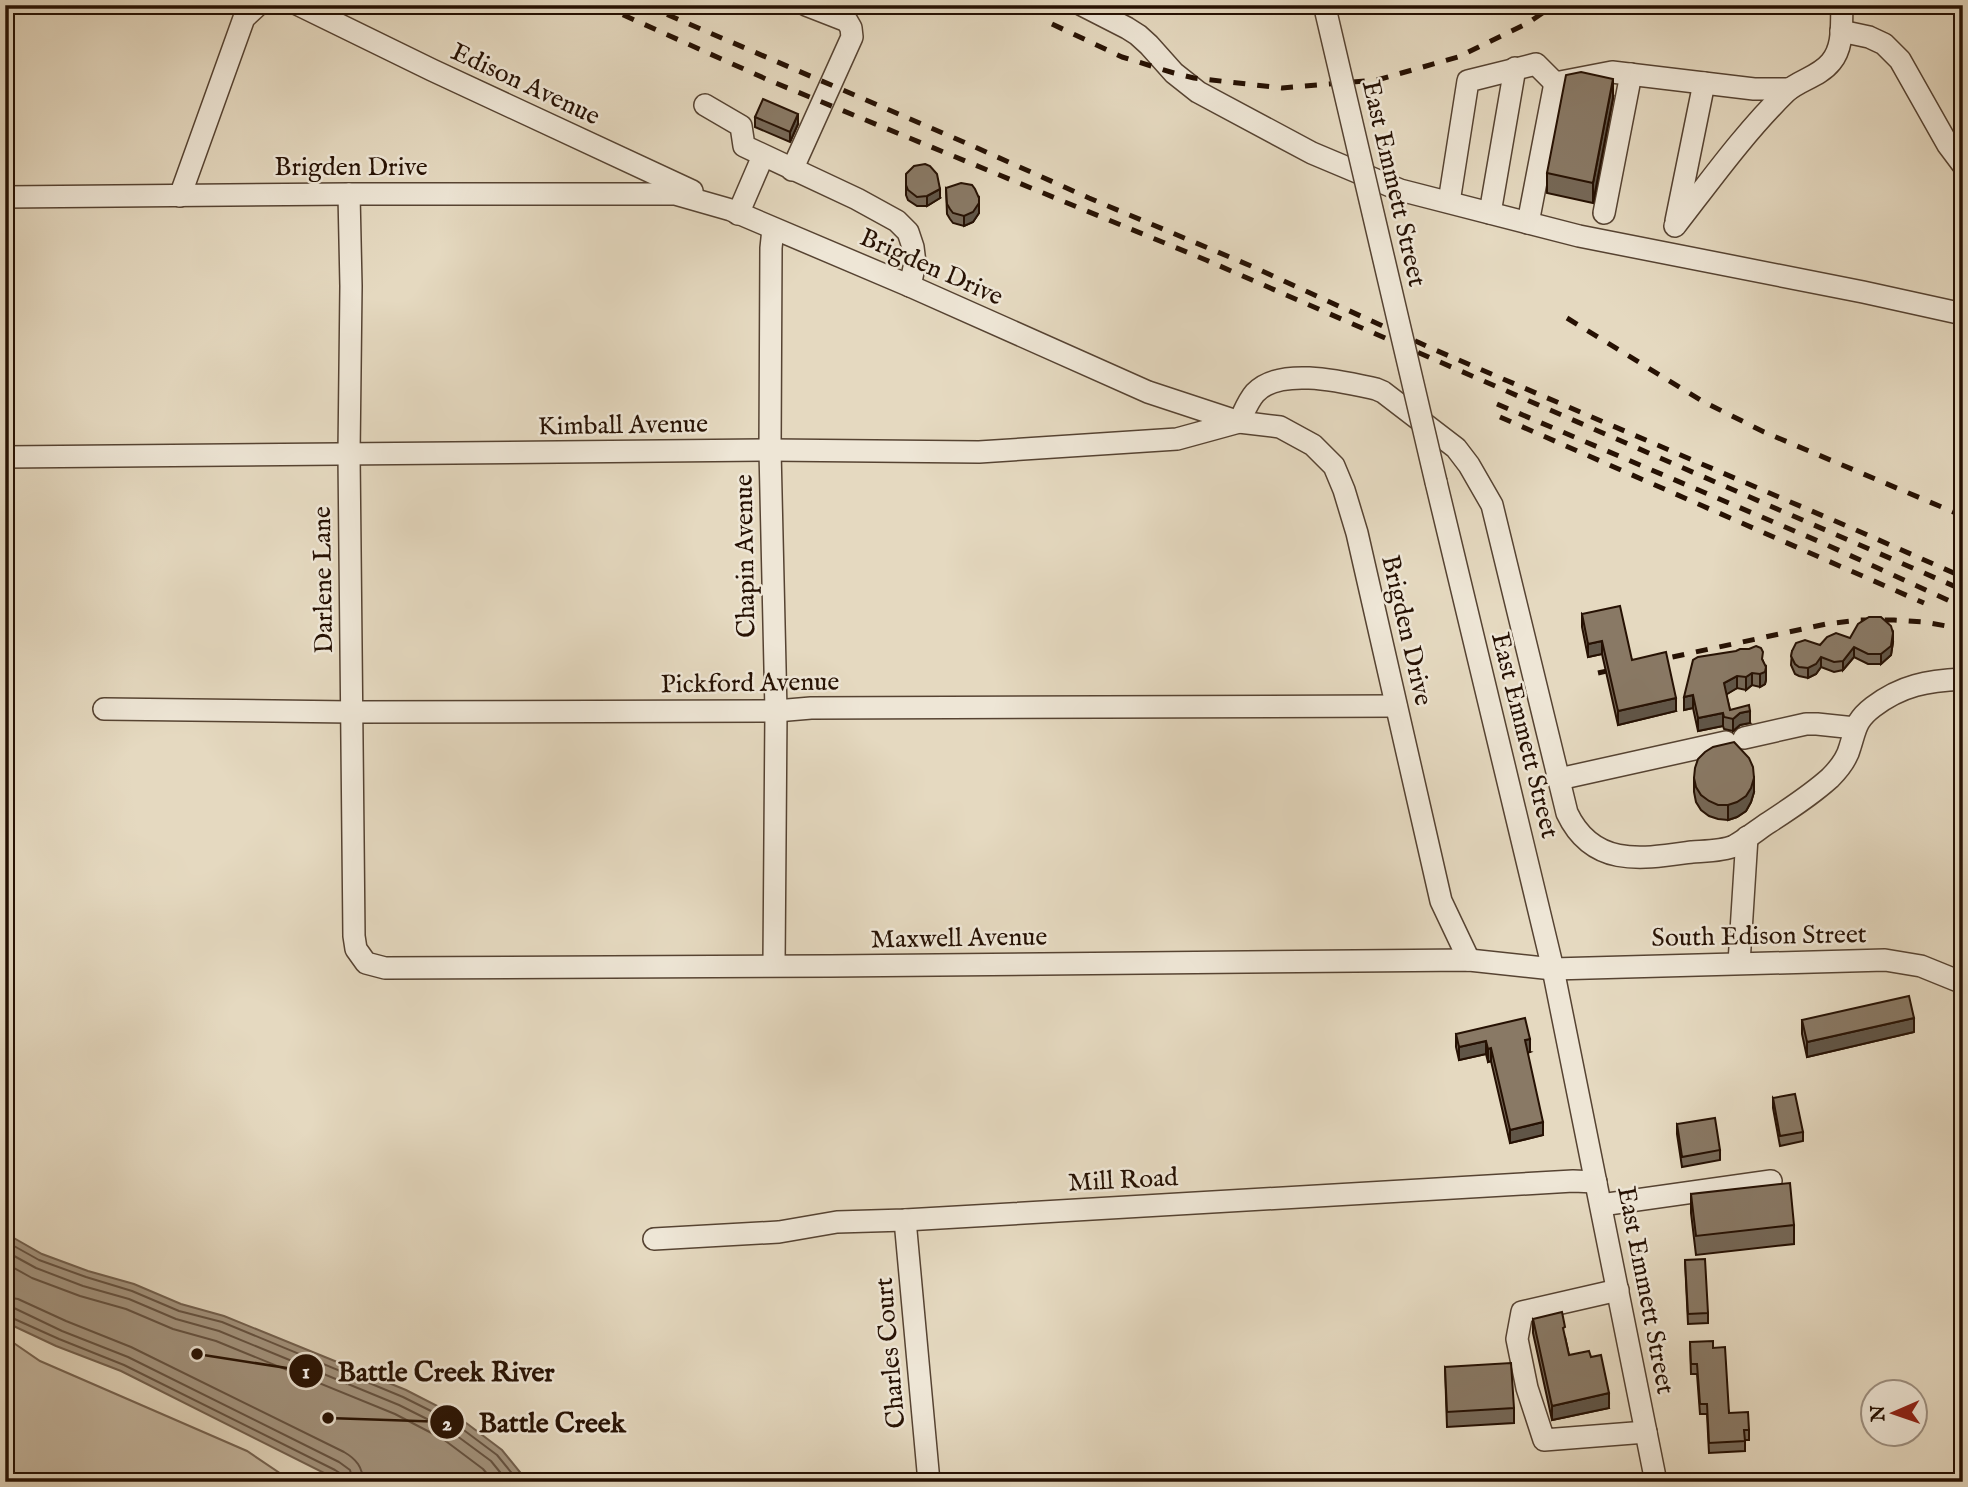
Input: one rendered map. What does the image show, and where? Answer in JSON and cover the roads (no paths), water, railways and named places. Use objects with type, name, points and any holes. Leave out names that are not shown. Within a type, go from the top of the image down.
[{"type":"street","points":[[180,196],[244,18],[258,5]]},
{"type":"street","name":"Edison Avenue","points":[[299,5],[432,71],[735,212]]},
{"type":"street","points":[[792,170],[852,37],[847,21],[806,5]]},
{"type":"street","points":[[1082,5],[1128,28],[1149,45],[1186,84],[1209,98],[1312,153],[1400,190],[1579,236],[1963,314]]},
{"type":"street","points":[[1675,226],[1758,122],[1789,89],[1824,69],[1831,62],[1839,48],[1842,5]]},
{"type":"street","name":"East Emmett Street","points":[[1325,6],[1553,969],[1656,1482]]},
{"type":"street","points":[[1842,31],[1870,37],[1884,44],[1900,60],[1948,145],[1963,165]]},
{"type":"street","points":[[1449,202],[1468,81],[1536,64],[1555,83]]},
{"type":"street","points":[[1490,213],[1516,68]]},
{"type":"street","points":[[1555,83],[1612,72],[1754,89],[1789,89]]},
{"type":"street","points":[[1604,213],[1630,74]]},
{"type":"street","points":[[1669,254],[1704,82]]},
{"type":"street","points":[[1528,223],[1555,83]]},
{"type":"street","points":[[705,105],[741,126],[744,146],[897,221],[908,232],[914,247],[915,263],[910,286]]},
{"type":"street","points":[[735,212],[763,156]]},
{"type":"street","name":"Darlene Lane","points":[[349,194],[354,936],[356,949],[366,963]]},
{"type":"street","name":"Brigden Drive","points":[[5,197],[675,194],[735,212],[910,286],[1137,388],[1239,422],[1280,427],[1313,445],[1334,466],[1344,490],[1357,533],[1441,901],[1469,960]]},
{"type":"street","name":"Chapin Avenue","points":[[773,229],[770,450],[776,711],[774,965]]},
{"type":"street","points":[[1239,422],[1248,403],[1264,386],[1273,382],[1322,378],[1376,389],[1455,448],[1469,465],[1492,505],[1567,813],[1585,840],[1602,851],[1641,858],[1732,847],[1804,799],[1830,777],[1843,763],[1850,748],[1854,728],[1870,709],[1905,688],[1931,681],[1963,679]]},
{"type":"street","name":"Kimball Avenue","points":[[5,457],[770,450],[979,452],[1177,439],[1239,422]]},
{"type":"street","name":"Pickford Avenue","points":[[104,709],[351,712],[1396,706]]},
{"type":"street","points":[[1559,779],[1806,724],[1854,728]]},
{"type":"street","points":[[1739,963],[1748,837]]},
{"type":"street","name":"Maxwell Avenue","points":[[366,963],[384,968],[774,965],[830,967],[1469,960],[1553,969]]},
{"type":"street","name":"South Edison Street","points":[[1553,969],[1885,960],[1921,966],[1963,983]]},
{"type":"street","name":"Mill Road","points":[[654,1240],[779,1232],[837,1222],[1573,1181],[1596,1182]]},
{"type":"street","points":[[1601,1205],[1771,1181]]},
{"type":"street","name":"Charles Court","points":[[905,1220],[929,1482]]},
{"type":"street","points":[[1618,1290],[1522,1312],[1517,1339],[1527,1388],[1544,1440],[1646,1432]]},
{"type":"water","points":[[5,1233],[42,1254],[134,1284],[181,1304],[224,1316],[406,1390],[457,1416],[502,1450],[528,1482],[342,1482],[121,1371],[56,1346],[5,1322]]},
{"type":"railway","points":[[601,5],[766,79],[1206,260],[1963,590]]},
{"type":"railway","points":[[645,5],[1963,577]]},
{"type":"railway","points":[[1052,24],[1122,57],[1174,73],[1194,78],[1282,88],[1377,80],[1458,57],[1528,23],[1554,5]]},
{"type":"railway","points":[[1567,318],[1702,401],[1764,432],[1963,516]]},
{"type":"railway","points":[[1497,404],[1825,544],[1963,607]]},
{"type":"railway","points":[[1500,417],[1924,603]]},
{"type":"railway","points":[[1649,662],[1826,624],[1860,620],[1924,622],[1963,629]]},
{"type":"railway","points":[[1598,673],[1625,667]]},
{"type":"place","name":"Battle Creek River","points":[[197,1354]]},
{"type":"place","name":"Battle Creek","points":[[328,1418]]}]
